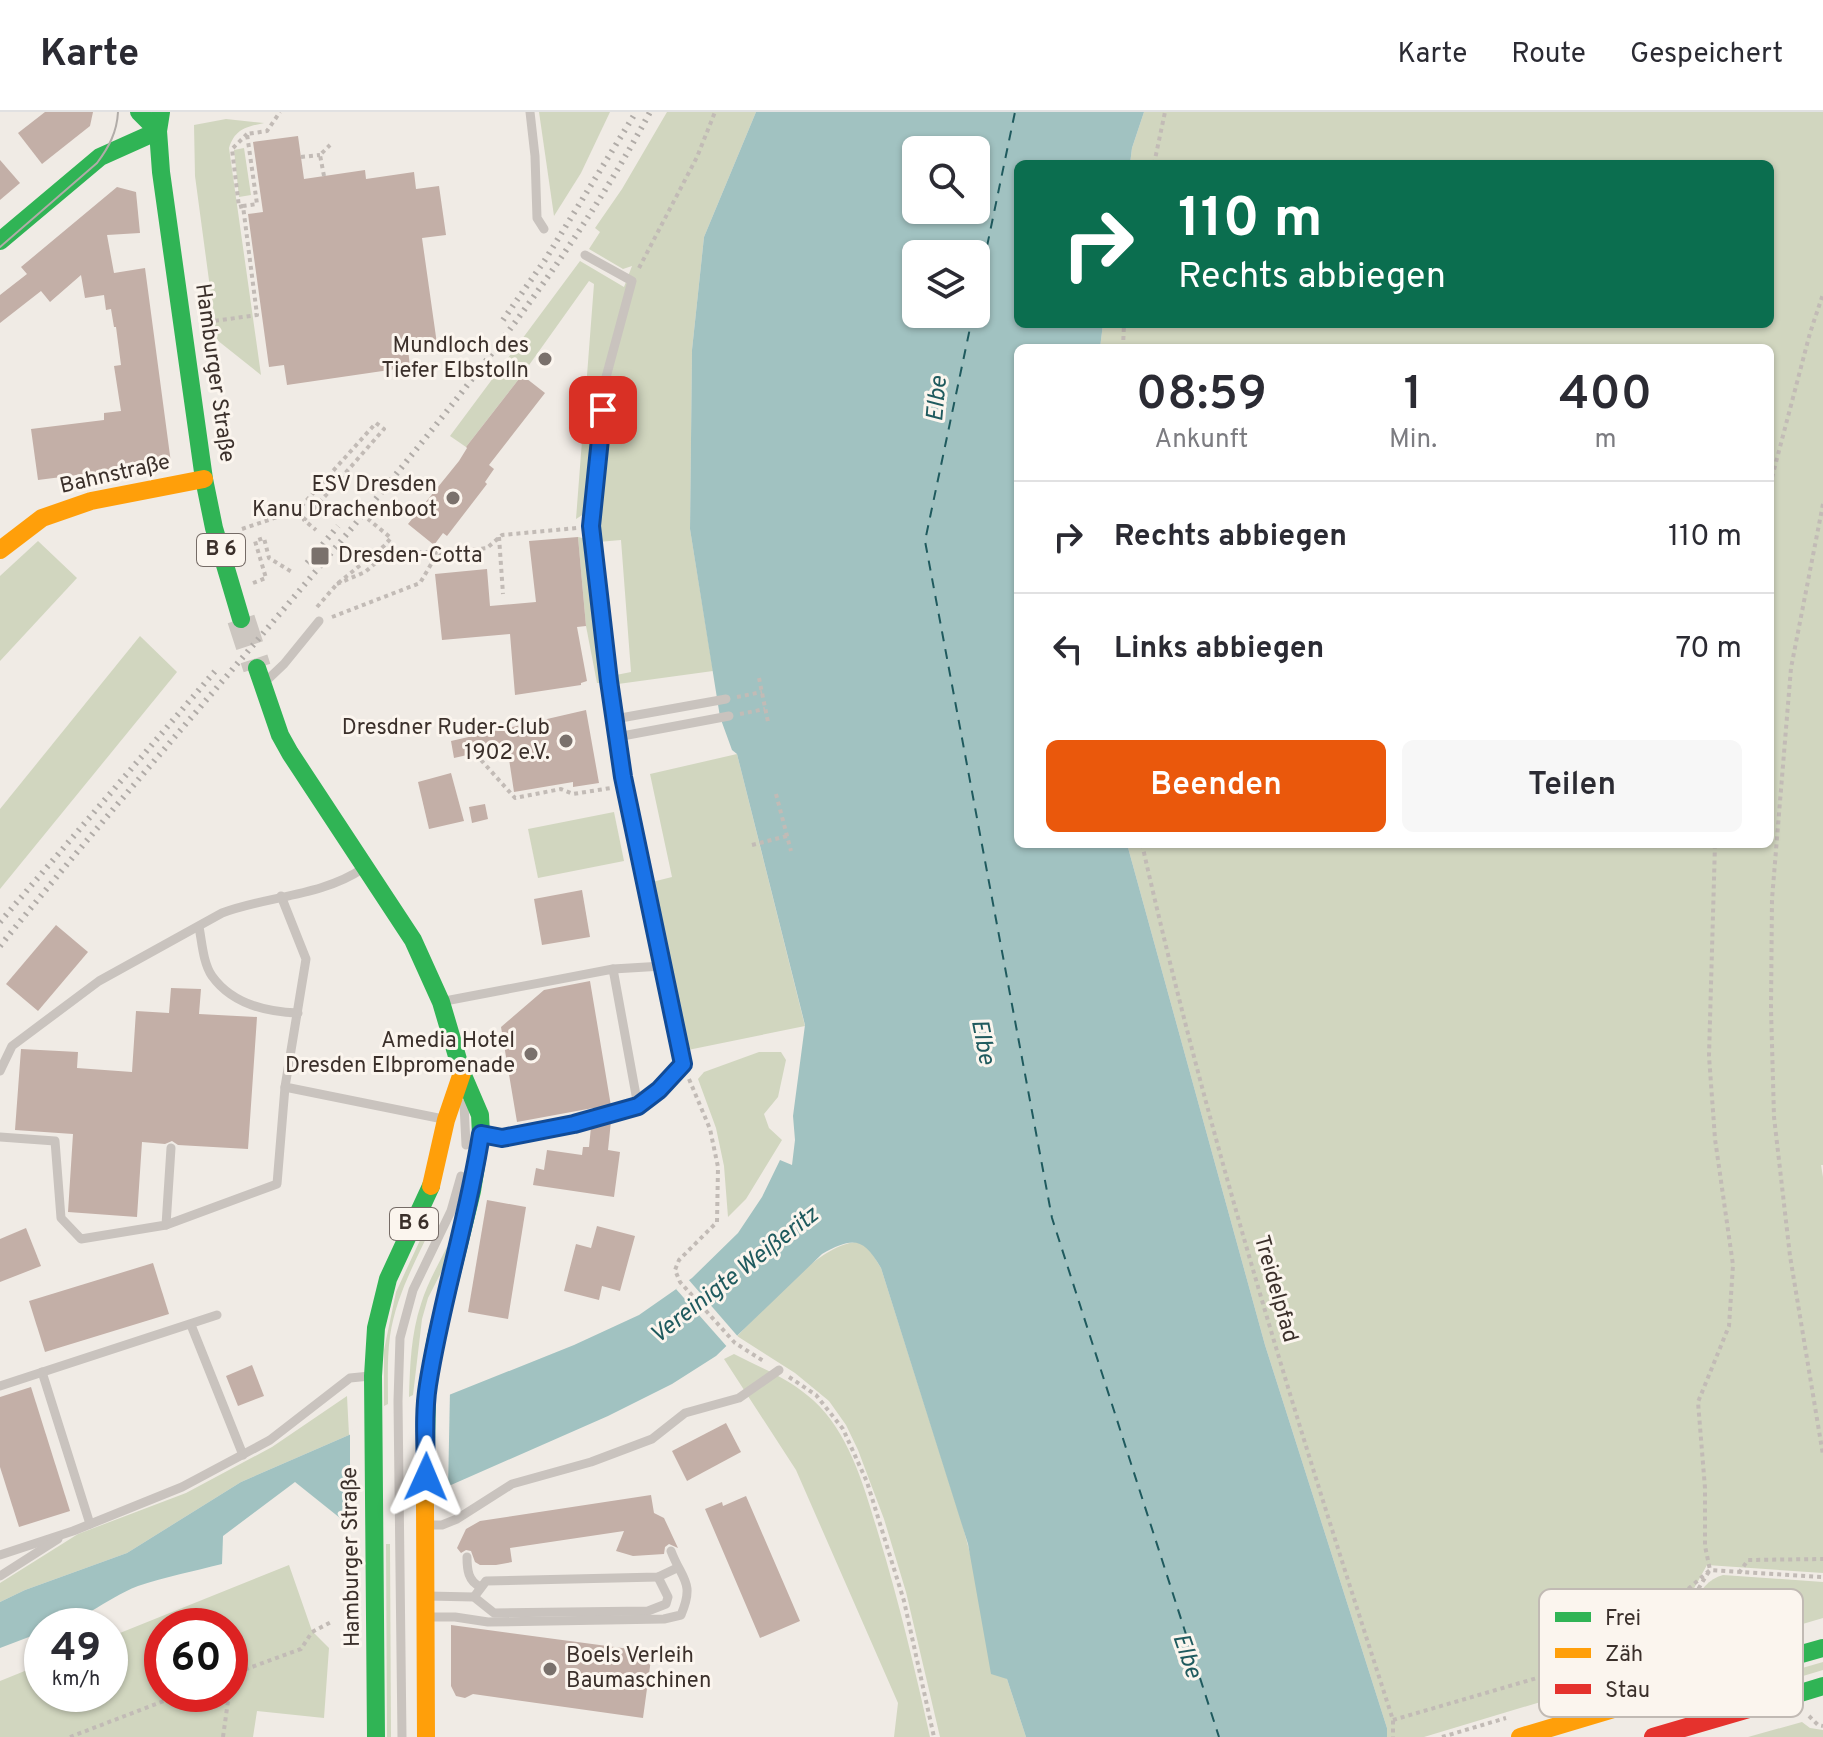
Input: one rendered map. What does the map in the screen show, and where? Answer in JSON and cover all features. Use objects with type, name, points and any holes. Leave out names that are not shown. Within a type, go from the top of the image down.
[{"type":"main road","points":[[0,241],[100,157],[158,131],[139,112]]},
{"type":"main road","name":"B 6","points":[[158,131],[161,112]]},
{"type":"main road","name":"Hamburger Straße","points":[[158,131],[204,479],[214,528],[241,619]]},
{"type":"main road","name":"Bahnstraße","points":[[0,550],[42,518],[91,501],[204,479]]},
{"type":"main road","name":"B 6","points":[[259,676],[280,735],[290,753],[413,940],[441,1002],[462,1073],[480,1115],[481,1134],[472,1191],[436,1338],[427,1389],[426,1737]]},
{"type":"main road","name":"Hamburger Straße","points":[[376,1737],[373,1376],[376,1328],[388,1279],[432,1184],[446,1120],[462,1073]]},
{"type":"main road","points":[[1803,1654],[1823,1648]]},
{"type":"main road","points":[[1803,1692],[1823,1686]]},
{"type":"main road","points":[[1520,1737],[1587,1717]]},
{"type":"main road","points":[[1653,1737],[1721,1717]]},
{"type":"lane","points":[[530,112],[535,156],[535,203],[537,218],[544,229]]},
{"type":"lane","points":[[481,1134],[502,1138],[574,1124],[638,1106],[659,1090],[683,1064],[625,786],[591,526],[605,381],[632,281],[585,255]]},
{"type":"lane","points":[[259,676],[284,664],[319,621]]},
{"type":"lane","points":[[615,719],[730,698]]},
{"type":"lane","points":[[617,737],[733,715]]},
{"type":"lane","points":[[0,1071],[12,1046],[99,981],[222,913],[340,882],[366,866]]},
{"type":"lane","points":[[0,1137],[55,1141],[61,1218],[81,1239],[166,1225],[277,1184],[285,1087],[306,959],[281,896]]},
{"type":"lane","points":[[199,927],[212,975],[235,998],[270,1012],[298,1013]]},
{"type":"lane","points":[[441,1002],[613,969],[663,966]]},
{"type":"lane","points":[[613,969],[638,1106]]},
{"type":"lane","points":[[462,1073],[466,1152]]},
{"type":"lane","points":[[285,1087],[446,1120]]},
{"type":"lane","points":[[166,1225],[171,1148]]},
{"type":"lane","points":[[402,1737],[400,1338],[413,1290],[451,1211],[463,1167]]},
{"type":"lane","points":[[0,1386],[217,1315]]},
{"type":"lane","points":[[191,1325],[243,1455]]},
{"type":"lane","points":[[425,1516],[442,1525],[457,1519],[512,1484],[591,1462],[652,1439],[685,1413],[739,1398],[779,1370]]},
{"type":"lane","points":[[42,1372],[90,1524]]},
{"type":"lane","points":[[0,1555],[68,1533],[182,1487],[270,1440],[350,1378],[373,1376]]},
{"type":"lane","points":[[0,1576],[68,1533]]},
{"type":"lane","points":[[424,1617],[455,1617],[488,1622],[664,1619],[681,1615],[688,1597],[687,1585],[671,1551]]},
{"type":"lane","points":[[467,1557],[469,1575],[475,1585],[481,1587]]},
{"type":"lane","points":[[474,1597],[486,1581],[658,1577],[677,1568]]},
{"type":"lane","points":[[425,1596],[474,1597],[494,1613],[648,1611],[666,1604],[668,1597],[658,1577]]},
{"type":"path","points":[[247,134],[257,204],[239,207],[232,149],[247,134],[267,131],[280,112]]},
{"type":"path","points":[[632,281],[697,157],[715,112]]},
{"type":"path","points":[[1155,160],[1165,112]]},
{"type":"path","points":[[301,157],[320,155],[330,145]]},
{"type":"path","points":[[320,155],[324,176]]},
{"type":"path","points":[[207,322],[257,315],[243,206]]},
{"type":"path","points":[[1774,470],[1823,294]]},
{"type":"path","points":[[242,529],[298,510],[376,423],[384,429],[304,520],[316,530]]},
{"type":"path","points":[[1823,504],[1791,668],[1772,899],[1771,1009],[1774,1117],[1790,1256],[1823,1455]]},
{"type":"path","points":[[308,618],[337,584],[391,538],[368,519]]},
{"type":"path","points":[[337,584],[365,572],[378,561],[423,552],[487,548],[502,535],[591,526]]},
{"type":"path","points":[[499,537],[503,594]]},
{"type":"path","points":[[266,578],[255,541],[264,538],[269,558],[292,572]]},
{"type":"path","points":[[319,621],[420,583],[433,561],[444,553]]},
{"type":"path","points":[[759,678],[768,722]]},
{"type":"path","points":[[730,698],[762,692]]},
{"type":"path","points":[[733,715],[765,709]]},
{"type":"path","points":[[481,760],[515,798],[561,789],[573,794],[625,786]]},
{"type":"path","points":[[776,794],[791,851]]},
{"type":"path","points":[[752,845],[787,836]]},
{"type":"path","name":"Treidelpfad","points":[[1143,848],[1206,1110],[1273,1343],[1393,1720],[1393,1737]]},
{"type":"path","points":[[1698,1589],[1710,1570],[1705,1546],[1705,1488],[1698,1402],[1729,1326],[1733,1265],[1715,1139],[1709,1056],[1715,848]]},
{"type":"path","points":[[683,1064],[710,1129],[718,1167],[717,1222],[679,1260],[675,1270],[680,1282],[735,1343],[816,1395],[843,1429],[867,1482],[904,1601],[934,1737]]},
{"type":"path","points":[[1739,1573],[1748,1560],[1823,1559]]},
{"type":"path","points":[[1688,1589],[1710,1570],[1823,1577]]},
{"type":"path","points":[[248,1669],[301,1649],[312,1632],[333,1621]]},
{"type":"path","points":[[1393,1720],[1539,1677]]},
{"type":"path","points":[[70,1737],[144,1709]]},
{"type":"path","points":[[223,1737],[226,1712]]},
{"type":"path","points":[[1809,1716],[1823,1726]]},
{"type":"green space","points":[[539,112],[610,112],[581,173],[554,216]]},
{"type":"green space","points":[[667,112],[756,112],[704,237],[692,350],[690,529],[713,671],[618,684],[616,675],[631,672],[621,540],[598,542],[595,522],[587,512],[576,519],[594,284],[589,281],[466,447],[450,436],[580,261],[624,287],[632,266],[623,269],[589,249],[600,232],[595,228]]},
{"type":"green space","points":[[1144,112],[1823,112],[1823,1573],[1707,1565],[1694,1589],[1539,1589],[1539,1702],[1424,1737],[1387,1737],[1387,1728],[1265,1345],[1128,848],[1774,848],[1774,344],[1100,344],[1102,328],[1774,328],[1774,160],[1130,160]]},
{"type":"green space","points":[[226,119],[264,123],[242,130],[229,148],[261,375],[217,340],[195,176],[194,125]]},
{"type":"green space","points":[[244,148],[251,195],[239,197],[234,150]]},
{"type":"green space","points":[[578,537],[587,539],[606,683],[597,683],[586,626]]},
{"type":"green space","points":[[38,541],[77,578],[0,661],[0,576]]},
{"type":"green space","points":[[140,636],[177,672],[0,889],[0,809]]},
{"type":"green space","points":[[737,754],[805,1026],[688,1050],[652,882],[672,877],[650,774]]},
{"type":"green space","points":[[614,812],[624,861],[538,878],[528,829]]},
{"type":"green space","points":[[759,1052],[781,1052],[786,1060],[778,1097],[764,1114],[769,1128],[782,1140],[746,1199],[728,1217],[724,1166],[716,1128],[698,1079],[704,1072]]},
{"type":"green space","points":[[428,1223],[432,1226],[407,1280],[393,1321],[388,1353],[388,1404],[384,1406],[384,1350],[396,1292]]},
{"type":"green space","points":[[857,1242],[868,1247],[881,1268],[962,1523],[1002,1675],[1007,1679],[1026,1737],[940,1737],[906,1592],[884,1519],[846,1425],[829,1401],[795,1373],[737,1336],[810,1265],[842,1245]]},
{"type":"green space","points":[[447,1247],[453,1249],[428,1298],[422,1319],[413,1395],[409,1397],[418,1315],[426,1289]]},
{"type":"green space","points":[[734,1354],[804,1392],[826,1413],[846,1445],[862,1481],[886,1561],[930,1737],[894,1737],[898,1703],[796,1470],[724,1359]]},
{"type":"green space","points":[[347,1396],[349,1435],[241,1482],[127,1553],[0,1602],[0,1583],[78,1534],[186,1493],[272,1447]]},
{"type":"green space","points":[[386,1544],[390,1544],[391,1737],[387,1737]]},
{"type":"green space","points":[[289,1565],[312,1631],[329,1648],[324,1718],[257,1711],[253,1737],[0,1737],[0,1681],[24,1671],[24,1712],[128,1712],[128,1630],[144,1623],[144,1712],[248,1712],[248,1608],[182,1608]]},
{"type":"green space","points":[[1723,1575],[1823,1582],[1823,1618],[1803,1624],[1803,1589],[1703,1589]]},
{"type":"green space","points":[[1823,1662],[1823,1670],[1803,1676],[1803,1668]]},
{"type":"green space","points":[[1802,1722],[1810,1728],[1823,1730],[1823,1737],[1748,1737]]},
{"type":"water","points":[[756,112],[1144,112],[1130,160],[1014,160],[1014,328],[1102,328],[1100,344],[1014,344],[1014,848],[1128,848],[1265,1345],[1387,1728],[1387,1737],[1026,1737],[1007,1679],[991,1674],[968,1544],[881,1268],[869,1250],[856,1243],[842,1245],[822,1254],[716,1356],[672,1384],[608,1416],[350,1526],[295,1482],[223,1536],[222,1564],[138,1586],[96,1608],[24,1608],[24,1639],[0,1648],[0,1602],[127,1553],[241,1482],[574,1345],[639,1315],[692,1278],[738,1233],[762,1197],[780,1160],[792,1165],[795,1140],[793,1116],[805,1025],[737,754],[732,750],[720,717],[690,529],[692,350],[704,237]]},
{"type":"pier","points":[[688,1279],[740,1339],[729,1349],[676,1289]]},
{"type":"pier","points":[[450,1390],[448,1491],[350,1530],[350,1430]]},
{"type":"building","points":[[45,112],[93,112],[90,126],[42,164],[18,133]]},
{"type":"building","points":[[298,136],[304,179],[365,170],[366,179],[414,172],[416,189],[439,186],[446,235],[422,238],[437,344],[408,349],[410,367],[287,385],[284,365],[269,367],[248,214],[263,212],[253,142]]},
{"type":"building","points":[[0,160],[20,183],[0,200]]},
{"type":"building","points":[[117,187],[136,192],[140,233],[107,235],[114,273],[145,268],[171,463],[38,480],[31,429],[104,420],[104,413],[121,411],[114,366],[121,365],[116,327],[111,309],[106,310],[104,295],[85,298],[81,275],[50,302],[41,291],[0,323],[0,295],[27,274],[21,267]]},
{"type":"building","points":[[522,375],[545,393],[489,465],[494,469],[485,482],[487,484],[447,536],[443,533],[434,545],[408,524]]},
{"type":"building","points":[[578,537],[586,626],[577,627],[587,681],[581,685],[515,695],[510,634],[442,640],[435,574],[487,569],[490,606],[536,602],[529,541]]},
{"type":"building","points":[[586,710],[599,783],[573,787],[573,782],[514,792],[507,746],[454,758],[451,741]]},
{"type":"building","points":[[451,773],[464,821],[429,829],[418,782]]},
{"type":"building","points":[[485,804],[488,819],[472,823],[469,807]]},
{"type":"building","points":[[582,890],[590,937],[542,945],[534,899]]},
{"type":"building","points":[[56,925],[88,952],[38,1011],[6,984]]},
{"type":"building","name":"Amedia Hotel Dresden Elbpromenade","points":[[590,981],[611,1106],[517,1122],[501,1027],[544,990]]},
{"type":"building","points":[[171,988],[201,989],[199,1014],[257,1017],[248,1149],[178,1145],[172,1141],[165,1144],[142,1142],[137,1217],[68,1212],[73,1134],[15,1130],[21,1049],[78,1052],[77,1068],[132,1072],[136,1011],[169,1013]]},
{"type":"building","points":[[611,1121],[608,1150],[620,1152],[614,1197],[533,1185],[536,1168],[544,1170],[547,1150],[582,1155],[583,1147],[589,1147],[591,1127]]},
{"type":"building","points":[[487,1200],[526,1207],[508,1319],[468,1312]]},
{"type":"building","points":[[597,1226],[635,1236],[620,1291],[602,1286],[599,1300],[564,1291],[576,1244],[591,1248]]},
{"type":"building","points":[[26,1228],[41,1266],[0,1282],[0,1239]]},
{"type":"building","points":[[153,1263],[169,1314],[45,1352],[29,1301]]},
{"type":"building","points":[[252,1365],[264,1396],[238,1406],[226,1376]]},
{"type":"building","points":[[31,1387],[70,1511],[19,1527],[0,1467],[0,1397]]},
{"type":"building","points":[[726,1423],[741,1452],[687,1481],[672,1451]]},
{"type":"building","points":[[651,1495],[654,1513],[664,1518],[678,1548],[669,1544],[664,1554],[633,1556],[616,1551],[624,1531],[510,1548],[512,1562],[496,1565],[480,1565],[475,1562],[471,1551],[461,1553],[457,1548],[466,1529],[480,1521]]},
{"type":"building","points":[[746,1496],[800,1621],[760,1638],[705,1509],[722,1502],[723,1506]]},
{"type":"building","name":"Boels Verleih Baumaschinen","points":[[451,1625],[652,1652],[643,1718],[473,1694],[465,1698],[456,1696],[451,1686]]},
{"type":"ferry route","points":[[988,240],[1015,112]]},
{"type":"ferry route","points":[[970,328],[925,541],[1052,1218],[1219,1737]]},
{"type":"tunnel","points":[[241,619],[257,668]]},
{"type":"tram line","points":[[0,247],[97,163],[112,139],[118,112]]},
{"type":"railway","points":[[503,320],[545,260],[636,112]]},
{"type":"railway","points":[[0,946],[348,533],[466,387],[564,254],[650,112]]},
{"type":"railway","points":[[307,563],[338,526]]},
{"type":"railway","points":[[0,922],[216,670]]},
{"type":"traffic: fast","points":[[0,241],[100,157],[158,131],[139,112]]},
{"type":"traffic: fast","points":[[161,112],[158,131],[161,172],[204,479],[214,528],[241,619]]},
{"type":"traffic: fast","points":[[257,668],[280,735],[290,753],[413,940],[441,1002],[462,1073],[480,1115],[481,1134],[472,1191],[436,1338],[427,1389],[425,1504]]},
{"type":"traffic: fast","points":[[376,1737],[373,1376],[376,1328],[388,1279],[431,1186]]},
{"type":"traffic: fast","points":[[1803,1654],[1823,1648]]},
{"type":"traffic: fast","points":[[1803,1692],[1823,1686]]},
{"type":"traffic: slow","points":[[0,550],[42,518],[91,501],[204,479]]},
{"type":"traffic: slow","points":[[431,1186],[446,1120],[462,1073]]},
{"type":"traffic: slow","points":[[425,1504],[426,1737]]},
{"type":"traffic: slow","points":[[1520,1737],[1587,1717]]},
{"type":"traffic: jam","points":[[1653,1737],[1721,1717]]},
{"type":"place","name":"Mundloch des Tiefer Elbstolln","points":[[545,359]]},
{"type":"place","name":"ESV Dresden Kanu Drachenboot","points":[[453,498]]},
{"type":"place","name":"Dresden-Cotta","points":[[320,556]]},
{"type":"place","name":"Dresdner Ruder-Club 1902 e.V.","points":[[566,741]]},
{"type":"place","name":"Amedia Hotel Dresden Elbpromenade","points":[[531,1054]]},
{"type":"place","name":"Boels Verleih Baumaschinen","points":[[550,1669]]},
{"type":"route","points":[[426,1477],[427,1389],[436,1338],[472,1191],[481,1134],[502,1138],[574,1124],[638,1106],[659,1090],[683,1064],[623,777],[609,681],[591,526],[603,410]]},
{"type":"water label","name":"Elbe","points":[[938,399]]},
{"type":"water label","name":"Elbe","points":[[982,1042]]},
{"type":"water label","name":"Vereinigte Weißeritz","points":[[735,1276]]},
{"type":"water label","name":"Elbe","points":[[1186,1656]]}]
